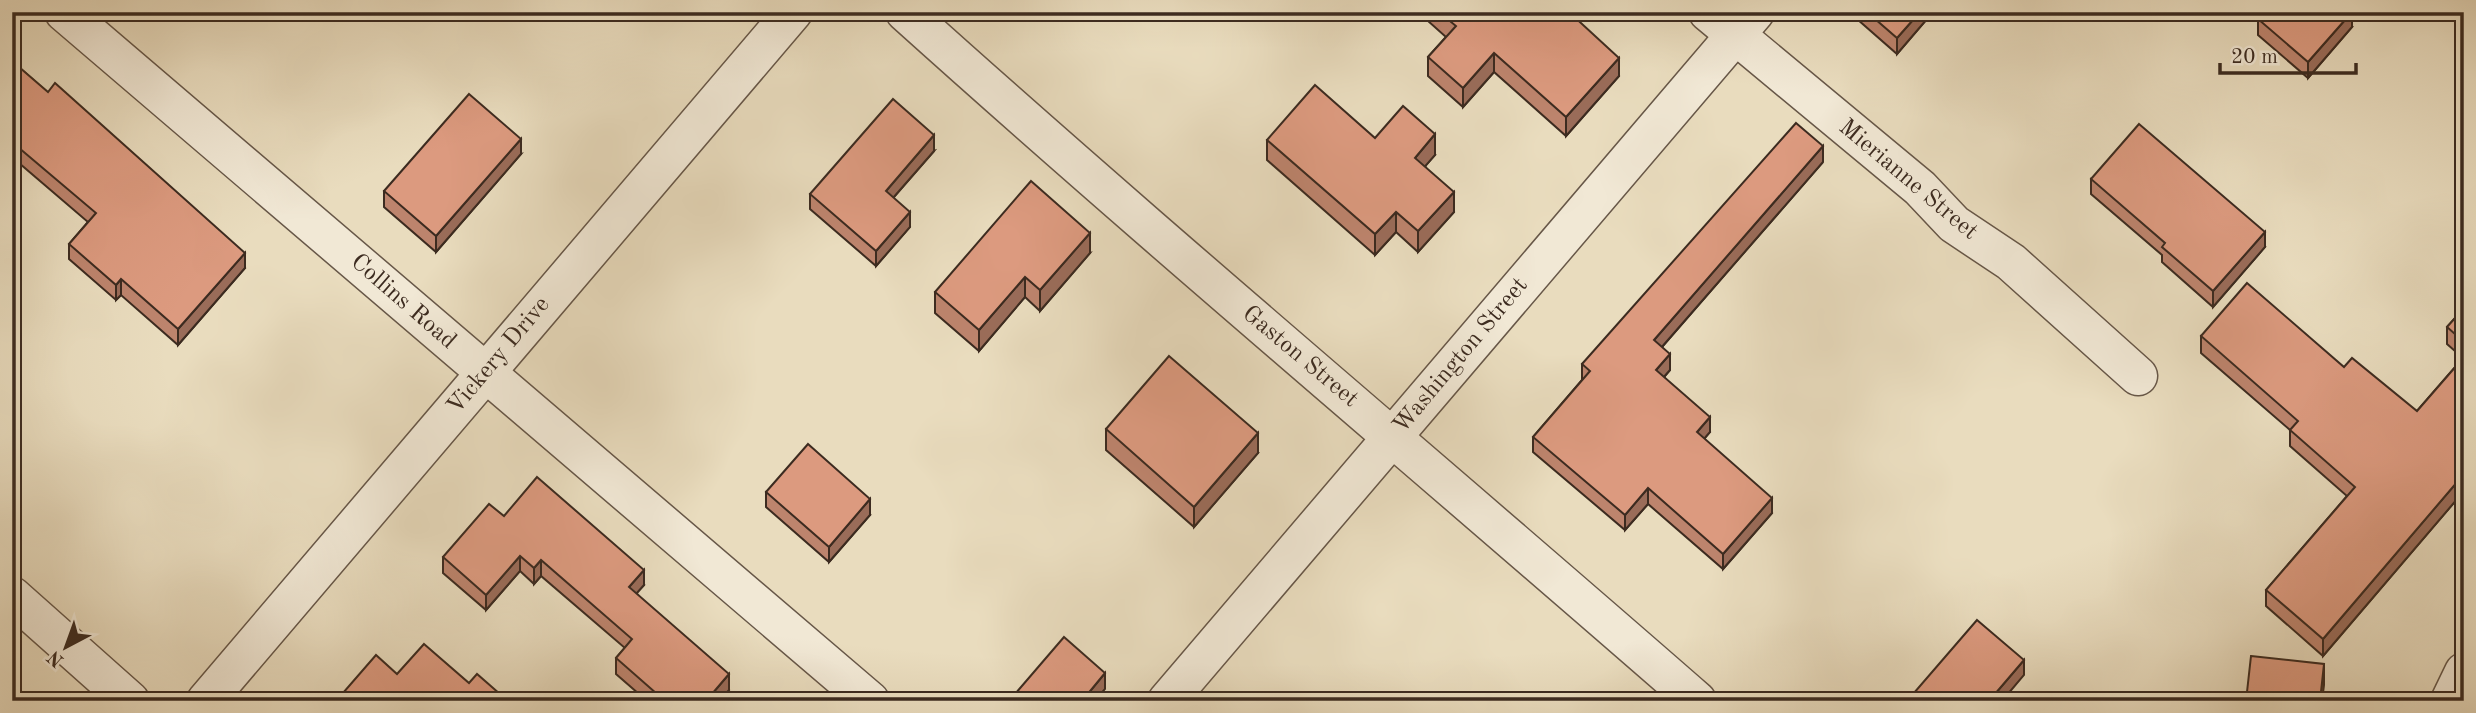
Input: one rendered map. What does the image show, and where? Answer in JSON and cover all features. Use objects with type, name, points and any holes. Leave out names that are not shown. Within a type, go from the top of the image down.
[{"type":"street","name":"Collins Road","points":[[64,12],[870,701]]},
{"type":"street","name":"Vickery Drive","points":[[206,701],[793,12]]},
{"type":"street","name":"Gaston Street","points":[[905,12],[1117,202],[1393,436],[1697,701]]},
{"type":"street","name":"Washington Street","points":[[1167,701],[1393,436],[1732,20]]},
{"type":"street","name":"Mierianne Street","points":[[1732,20],[1920,188],[1954,224],[2011,262],[2138,376]]},
{"type":"street","points":[[12,596],[130,701]]},
{"type":"street","points":[[2450,701],[2464,672]]},
{"type":"building","points":[[1439,12],[1569,12],[1619,58],[1566,117],[1494,53],[1463,88],[1428,57],[1456,26]]},
{"type":"building","points":[[1867,12],[1920,12],[1897,38]]},
{"type":"building","points":[[2265,12],[2352,12],[2308,62],[2258,19]]},
{"type":"building","points":[[12,61],[48,92],[55,83],[245,253],[178,329],[121,279],[116,285],[69,244],[96,213],[12,142]]},
{"type":"building","points":[[1315,85],[1375,138],[1403,106],[1435,134],[1415,158],[1454,192],[1418,231],[1396,212],[1375,234],[1267,140]]},
{"type":"building","points":[[469,94],[521,139],[436,236],[384,191]]},
{"type":"building","points":[[893,99],[934,135],[886,191],[910,212],[876,251],[810,194]]},
{"type":"building","points":[[1796,123],[1823,146],[1654,340],[1670,354],[1656,370],[1710,417],[1697,432],[1772,498],[1723,554],[1648,488],[1625,515],[1533,437],[1590,371],[1582,364]]},
{"type":"building","points":[[2139,124],[2265,232],[2213,291],[2162,247],[2165,243],[2091,179]]},
{"type":"building","points":[[1031,181],[1090,233],[1040,290],[1025,277],[979,330],[935,292]]},
{"type":"building","points":[[2247,283],[2344,367],[2352,358],[2417,411],[2464,357],[2464,474],[2323,639],[2266,590],[2355,487],[2290,430],[2298,421],[2201,336]]},
{"type":"building","points":[[2464,308],[2464,342],[2447,327]]},
{"type":"building","points":[[1169,356],[1258,433],[1194,507],[1106,429]]},
{"type":"building","points":[[808,444],[870,499],[829,547],[766,492]]},
{"type":"building","points":[[537,477],[644,570],[629,587],[729,674],[706,701],[665,701],[616,658],[632,639],[541,560],[534,568],[520,556],[486,595],[443,557],[489,504],[504,516]]},
{"type":"building","points":[[1977,620],[2024,660],[1989,701],[1907,701]]},
{"type":"building","points":[[1064,637],[1105,673],[1082,701],[1009,701]]},
{"type":"building","points":[[424,644],[469,683],[477,674],[508,701],[336,701],[376,655],[397,674]]},
{"type":"building","points":[[2251,656],[2324,664],[2320,701],[2246,701]]}]
